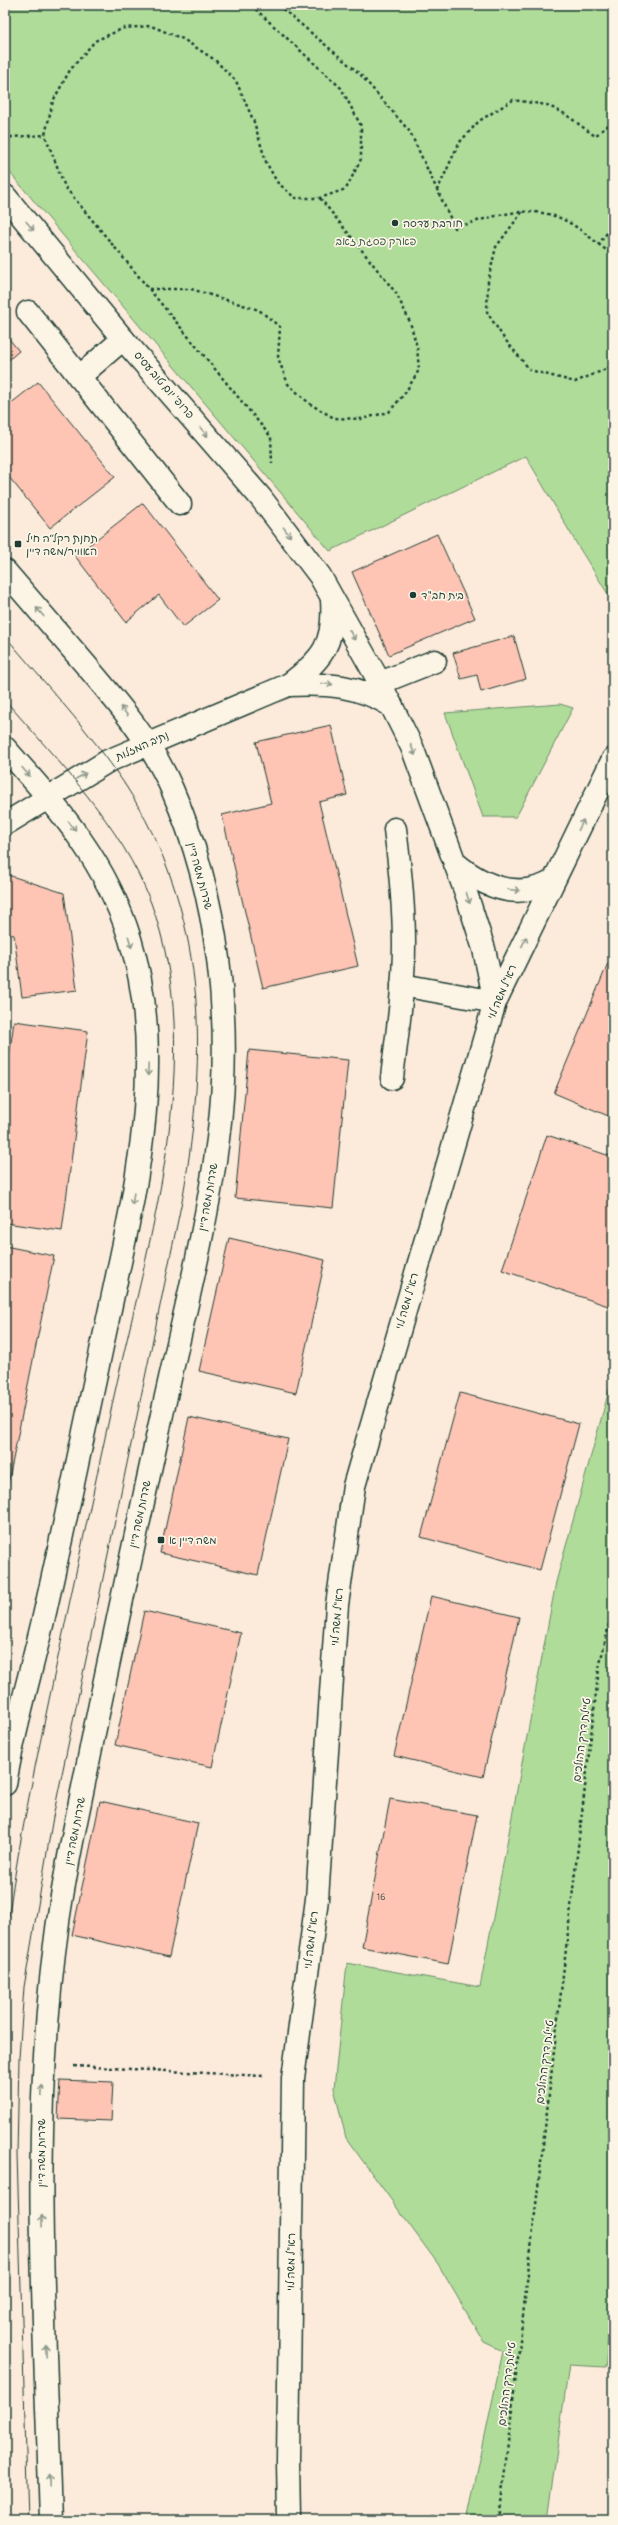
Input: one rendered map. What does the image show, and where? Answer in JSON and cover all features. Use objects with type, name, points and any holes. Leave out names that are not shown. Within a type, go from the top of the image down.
[{"type":"street","name":"פרופ' יום טוב עסיס","points":[[5,196],[124,339],[261,498],[320,576],[380,683],[412,747],[455,863],[484,949],[495,1002]]},
{"type":"street","points":[[28,312],[180,504]]},
{"type":"street","points":[[79,377],[124,339]]},
{"type":"street","name":"שדרות משה דיין","points":[[5,571],[126,713],[147,743],[170,785],[185,822],[213,928],[221,985],[223,1093],[218,1139],[206,1215],[113,1636],[57,1927],[43,2064],[43,2256],[51,2520]]},
{"type":"street","name":"נתיב המזלות","points":[[5,824],[48,796],[108,761],[147,743],[288,685],[310,669],[328,642],[334,624],[332,598]]},
{"type":"street","points":[[380,683],[435,661]]},
{"type":"street","name":"נתיב המזלות","points":[[288,685],[322,683],[353,688],[375,695],[392,706]]},
{"type":"street","points":[[5,748],[48,796],[74,828],[94,858],[116,900],[130,941],[140,984],[146,1028],[148,1068],[146,1106],[131,1207],[47,1601],[5,1784]]},
{"type":"street","name":"רא\"ל משה לוי","points":[[289,2520],[288,2460],[293,2078],[317,1899],[337,1605],[354,1486],[495,1002],[613,760]]},
{"type":"street","points":[[392,1078],[402,985],[404,945],[402,892],[395,829]]},
{"type":"street","points":[[455,863],[473,878],[495,888],[520,891],[541,888],[553,881]]},
{"type":"street","points":[[402,985],[495,1002]]},
{"type":"path","points":[[251,5],[341,88],[361,126],[361,159],[346,189],[320,198],[295,198],[277,182],[266,162],[254,122],[236,81],[215,60],[182,39],[151,26],[124,28],[95,41],[70,70],[53,101],[45,135],[65,187],[271,437],[273,468],[261,498]]},
{"type":"path","points":[[278,5],[360,74],[410,132],[455,228],[495,215],[533,211],[563,220],[613,255]]},
{"type":"path","points":[[437,191],[459,143],[478,121],[513,100],[547,105],[565,114],[596,136],[613,121]]},
{"type":"path","points":[[5,141],[11,137],[45,135]]},
{"type":"path","points":[[148,289],[191,289],[259,310],[280,328],[278,358],[288,384],[310,404],[334,418],[361,419],[389,412],[405,393],[419,370],[417,347],[410,322],[396,293],[320,198]]},
{"type":"path","points":[[523,212],[496,247],[488,281],[487,312],[504,337],[530,370],[575,382],[612,368],[613,363]]},
{"type":"path","points":[[598,244],[613,225]]},
{"type":"path","name":"טיילת דרך ההולכים","points":[[499,2520],[599,1668],[613,1608]]},
{"type":"path","points":[[43,2064],[293,2078]]},
{"type":"green space","name":"פארק פסגת זאב","points":[[5,5],[613,5],[613,602],[578,546],[526,456],[330,551],[11,174],[5,162]]},
{"type":"green space","points":[[560,704],[573,708],[516,817],[483,817],[445,713]]},
{"type":"green space","points":[[613,1376],[613,2306],[605,2367],[569,2365],[547,2520],[467,2520],[503,2351],[484,2342],[438,2264],[346,2138],[334,2088],[347,1963],[480,1987],[556,1582]]},
{"type":"building","points":[[5,334],[19,351],[5,363]]},
{"type":"building","points":[[38,382],[115,477],[50,528],[5,472],[5,408]]},
{"type":"building","points":[[143,503],[218,600],[183,627],[159,595],[126,622],[75,556]]},
{"type":"building","name":"בית חב\"ד","points":[[437,534],[475,618],[389,655],[352,572]]},
{"type":"building","points":[[514,636],[526,679],[481,692],[477,675],[461,679],[453,653]]},
{"type":"building","points":[[331,725],[347,795],[319,802],[358,966],[263,988],[222,815],[271,803],[256,742]]},
{"type":"building","points":[[5,874],[64,893],[77,990],[22,997],[14,935],[5,932]]},
{"type":"building","points":[[608,963],[613,965],[613,1118],[554,1093]]},
{"type":"building","points":[[14,1021],[88,1031],[62,1231],[5,1223],[5,1088]]},
{"type":"building","points":[[249,1050],[348,1060],[333,1208],[235,1198]]},
{"type":"building","points":[[547,1135],[613,1157],[613,1302],[611,1307],[502,1270]]},
{"type":"building","points":[[229,1238],[325,1260],[296,1393],[199,1371]]},
{"type":"building","points":[[5,1246],[54,1256],[5,1499]]},
{"type":"building","points":[[460,1393],[579,1424],[540,1570],[421,1537]]},
{"type":"building","points":[[189,1417],[288,1439],[258,1575],[160,1553]]},
{"type":"building","points":[[431,1596],[519,1617],[483,1777],[394,1756]]},
{"type":"building","points":[[144,1611],[241,1633],[212,1767],[115,1745]]},
{"type":"building","points":[[390,1799],[477,1815],[448,1964],[362,1947]]},
{"type":"building","points":[[100,1801],[198,1823],[169,1957],[72,1935]]},
{"type":"building","points":[[60,2080],[113,2082],[111,2121],[58,2119]]},
{"type":"tram line","points":[[5,636],[97,745],[124,783],[152,832],[172,881],[186,932],[194,983],[197,1035],[196,1088],[191,1142],[183,1196],[53,1817],[24,1987],[19,2058],[17,2155],[28,2520]]},
{"type":"tram line","points":[[5,700],[87,796],[106,821],[139,874],[151,903],[167,962],[174,1023],[173,1086],[167,1149],[156,1213],[114,1396],[36,1762],[18,1854],[5,1947]]},
{"type":"tram line","points":[[5,2446],[7,2520]]},
{"type":"place","name":"חורבת עדסה","points":[[395,223]]},
{"type":"place","name":"תחנת רקל״ה חיל האוויר/משה דיין","points":[[18,544]]},
{"type":"place","name":"בית חב\"ד","points":[[413,595]]},
{"type":"place","name":"משה דיין א","points":[[161,1540]]}]
